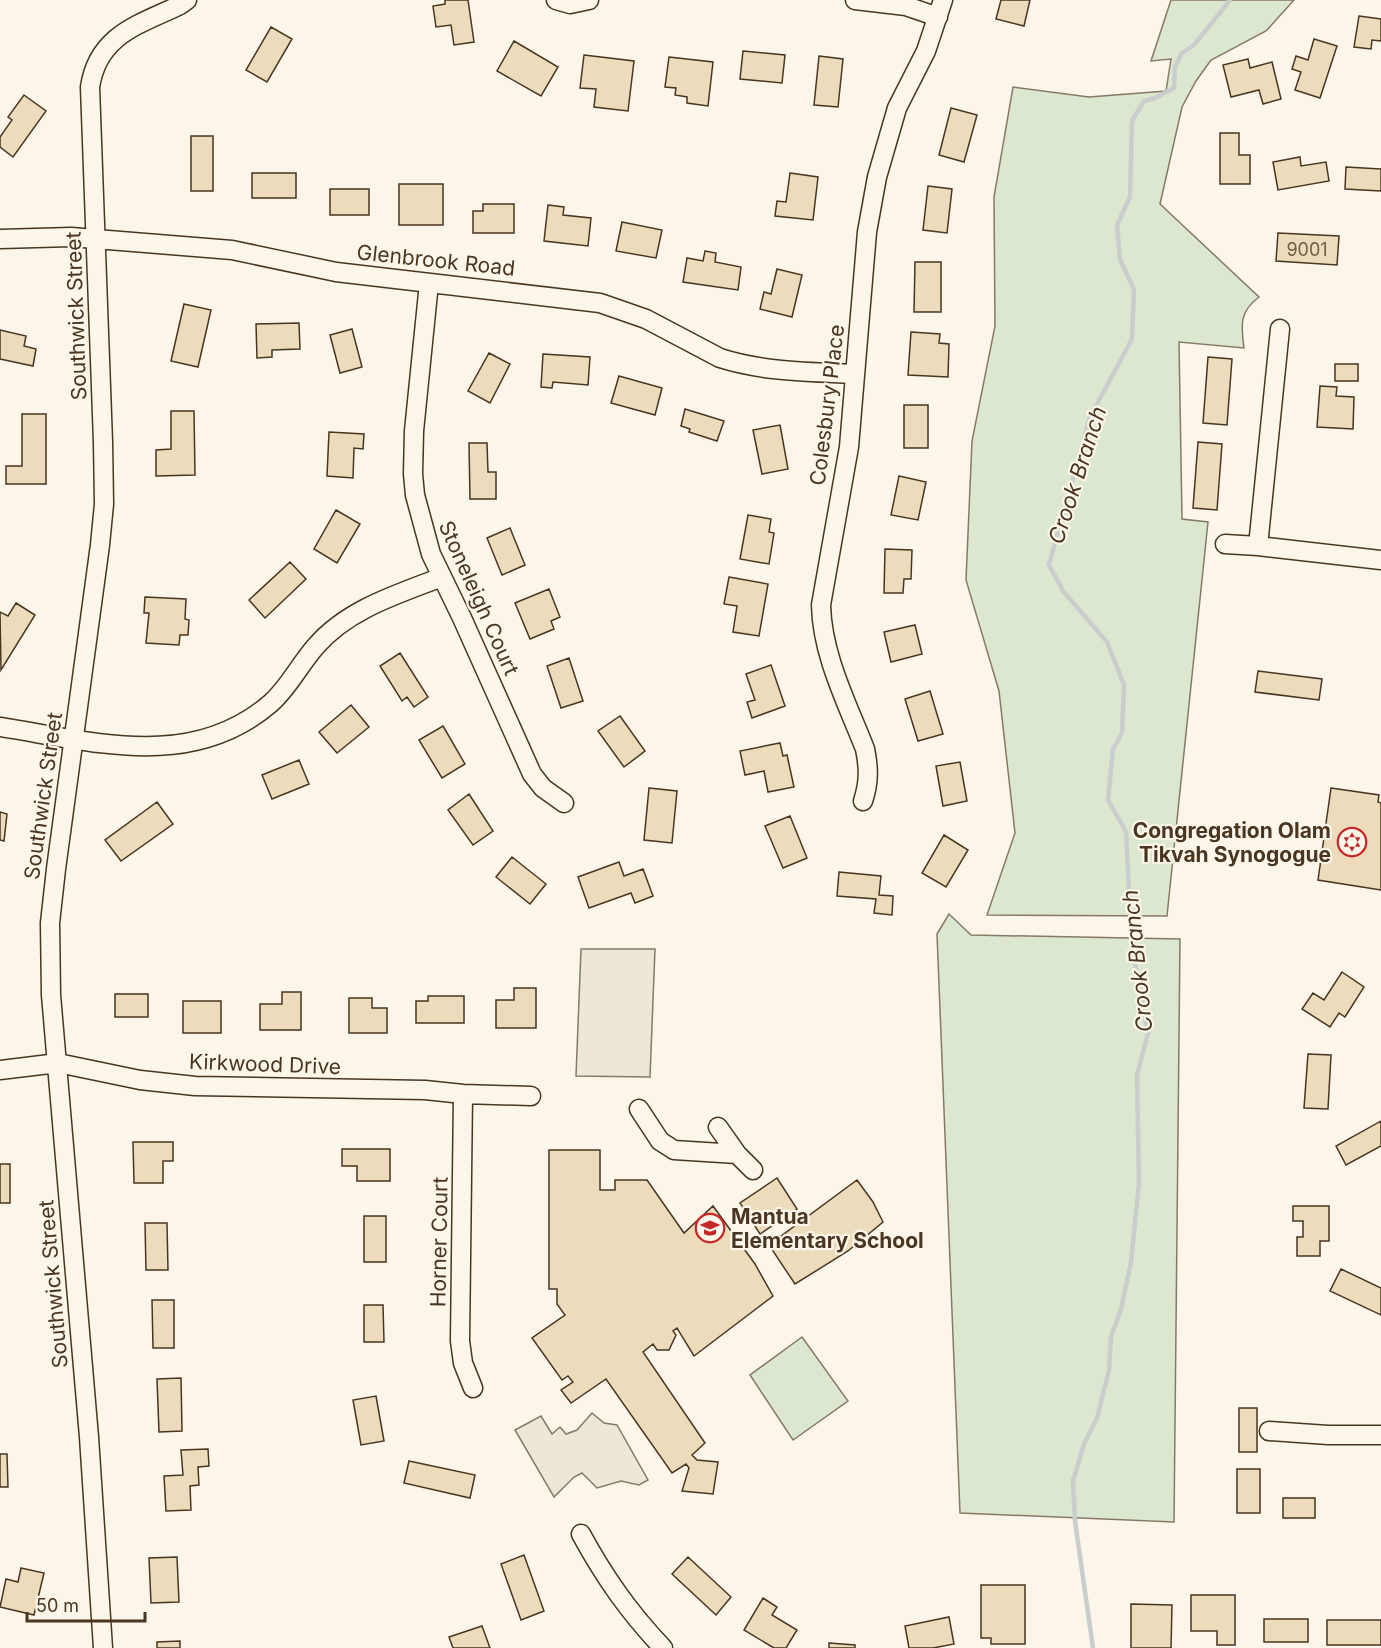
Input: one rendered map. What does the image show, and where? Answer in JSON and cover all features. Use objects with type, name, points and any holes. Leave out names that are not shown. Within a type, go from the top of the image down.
[{"type":"street","name":"Southwick Street","points":[[103,1648],[90,1449],[51,994],[50,922],[104,504],[90,87],[97,61],[108,45],[124,32],[187,0]]},
{"type":"street","points":[[556,0],[570,4],[590,0]]},
{"type":"street","name":"Colesbury Place","points":[[855,0],[940,8],[926,51],[897,108],[877,177],[867,232],[849,447],[823,587],[821,615],[827,649],[868,762],[869,783],[863,801]]},
{"type":"street","name":"Glenbrook Road","points":[[0,239],[71,237],[232,250],[336,272],[600,303],[646,319],[720,358],[733,362],[768,369],[855,374]]},
{"type":"street","name":"Stoneleigh Court","points":[[429,283],[414,431],[413,474],[419,516],[442,577],[532,774],[543,788],[564,803]]},
{"type":"street","points":[[1258,546],[1280,329]]},
{"type":"street","points":[[1225,544],[1381,560]]},
{"type":"street","points":[[0,727],[132,747],[155,747],[196,740],[253,717],[272,702],[316,646],[340,624],[382,600],[442,577]]},
{"type":"street","name":"Kirkwood Drive","points":[[0,1070],[58,1064],[140,1080],[195,1086],[425,1090],[463,1094],[531,1096]]},
{"type":"street","name":"Horner Court","points":[[463,1094],[460,1341],[463,1363],[473,1388]]},
{"type":"street","points":[[639,1109],[660,1142],[674,1150],[737,1154]]},
{"type":"street","points":[[718,1127],[737,1154],[753,1170]]},
{"type":"street","points":[[1269,1431],[1328,1435],[1377,1435]]},
{"type":"street","points":[[581,1534],[612,1588],[635,1618],[663,1648]]},
{"type":"green space","points":[[1171,0],[1294,0],[1266,31],[1211,60],[1196,81],[1182,107],[1160,204],[1259,297],[1248,308],[1243,320],[1244,348],[1179,342],[1182,519],[1208,522],[1167,916],[987,915],[1015,833],[999,691],[966,580],[972,441],[995,326],[994,197],[1013,87],[1089,97],[1166,91],[1171,59],[1151,61]]},
{"type":"green space","points":[[949,914],[971,935],[1180,939],[1174,1522],[960,1513],[937,934]]},
{"type":"green space","points":[[802,1337],[848,1401],[793,1440],[750,1375]]},
{"type":"shaded area","points":[[581,949],[655,949],[650,1077],[576,1076]]},
{"type":"shaded area","points":[[592,1413],[604,1423],[617,1425],[648,1480],[639,1485],[621,1481],[597,1488],[582,1473],[574,1477],[554,1497],[515,1430],[541,1416],[552,1434],[560,1427],[566,1434],[577,1430]]},
{"type":"building","points":[[445,0],[468,0],[474,42],[454,45],[451,25],[436,27],[433,6],[445,4]]},
{"type":"building","points":[[1001,0],[1030,0],[1024,26],[996,19]]},
{"type":"building","points":[[1359,16],[1381,19],[1381,41],[1372,40],[1371,49],[1354,47]]},
{"type":"building","points":[[271,27],[292,39],[267,82],[246,70]]},
{"type":"building","points":[[1314,39],[1337,46],[1320,98],[1295,90],[1301,72],[1292,69],[1296,56],[1308,60]]},
{"type":"building","points":[[514,41],[558,67],[541,96],[497,71]]},
{"type":"building","points":[[743,51],[785,55],[782,83],[740,79]]},
{"type":"building","points":[[584,55],[634,61],[628,111],[594,107],[596,89],[580,88]]},
{"type":"building","points":[[819,56],[843,59],[838,107],[814,105]]},
{"type":"building","points":[[669,57],[713,62],[708,106],[687,103],[687,97],[675,95],[676,88],[665,87]]},
{"type":"building","points":[[1248,59],[1250,68],[1272,62],[1281,99],[1263,104],[1259,90],[1231,97],[1223,65]]},
{"type":"building","points":[[24,95],[46,111],[13,157],[0,147],[0,137],[12,120],[8,117]]},
{"type":"building","points":[[951,108],[977,115],[964,162],[939,155]]},
{"type":"building","points":[[1220,133],[1239,133],[1239,155],[1250,155],[1250,184],[1220,184]]},
{"type":"building","points":[[191,136],[213,136],[213,191],[191,191]]},
{"type":"building","points":[[1300,157],[1301,166],[1326,162],[1329,181],[1278,190],[1273,162]]},
{"type":"building","points":[[1346,167],[1381,169],[1381,191],[1345,189]]},
{"type":"building","points":[[252,173],[296,173],[296,198],[252,198]]},
{"type":"building","points":[[790,173],[818,177],[813,220],[775,216],[777,201],[786,202]]},
{"type":"building","points":[[399,184],[443,184],[443,225],[399,225]]},
{"type":"building","points":[[928,186],[952,189],[947,233],[923,230]]},
{"type":"building","points":[[330,189],[369,189],[369,215],[330,215]]},
{"type":"building","points":[[483,204],[514,204],[514,233],[473,233],[473,211],[483,211]]},
{"type":"building","points":[[548,205],[564,207],[563,215],[591,218],[588,246],[544,241]]},
{"type":"building","points":[[622,222],[662,230],[656,258],[616,251]]},
{"type":"building","points":[[1278,233],[1339,236],[1337,265],[1276,261]]},
{"type":"building","points":[[705,251],[716,253],[715,262],[741,267],[738,290],[683,282],[687,258],[703,261]]},
{"type":"building","points":[[915,262],[941,262],[941,312],[914,312]]},
{"type":"building","points":[[777,269],[802,275],[792,317],[760,309],[764,292],[771,294]]},
{"type":"building","points":[[184,304],[211,310],[198,367],[171,361]]},
{"type":"building","points":[[299,323],[300,349],[272,350],[272,357],[257,358],[256,324]]},
{"type":"building","points":[[352,329],[362,367],[340,373],[330,335]]},
{"type":"building","points":[[0,330],[26,336],[24,346],[36,349],[33,366],[0,359]]},
{"type":"building","points":[[911,332],[940,334],[939,343],[949,344],[948,377],[908,375]]},
{"type":"building","points":[[489,353],[510,364],[490,403],[468,391]]},
{"type":"building","points":[[543,354],[590,357],[588,385],[553,382],[552,388],[541,387]]},
{"type":"building","points":[[1208,357],[1232,359],[1227,425],[1203,423]]},
{"type":"building","points":[[1335,364],[1358,364],[1358,381],[1335,381]]},
{"type":"building","points":[[619,376],[662,388],[655,415],[611,403]]},
{"type":"building","points":[[1320,386],[1337,387],[1336,396],[1354,397],[1353,429],[1317,427]]},
{"type":"building","points":[[904,405],[928,405],[928,448],[904,448]]},
{"type":"building","points":[[685,409],[724,421],[717,441],[689,432],[690,429],[681,426]]},
{"type":"building","points":[[171,411],[194,411],[195,475],[156,476],[156,450],[171,449]]},
{"type":"building","points":[[22,414],[46,414],[46,484],[6,484],[6,466],[22,466]]},
{"type":"building","points":[[780,425],[788,469],[762,474],[753,430]]},
{"type":"building","points":[[329,432],[364,434],[363,449],[354,448],[353,478],[327,476]]},
{"type":"building","points":[[1198,442],[1222,444],[1217,510],[1193,508]]},
{"type":"building","points":[[469,443],[487,443],[488,472],[496,472],[496,499],[470,499]]},
{"type":"building","points":[[899,476],[926,482],[918,520],[891,515]]},
{"type":"building","points":[[336,510],[360,524],[337,563],[314,549]]},
{"type":"building","points":[[748,515],[771,519],[769,532],[774,533],[769,564],[740,559]]},
{"type":"building","points":[[510,528],[525,565],[502,575],[487,538]]},
{"type":"building","points":[[885,549],[912,550],[911,579],[904,579],[903,593],[884,593]]},
{"type":"building","points":[[290,562],[306,579],[265,618],[249,600]]},
{"type":"building","points":[[729,577],[768,584],[759,636],[733,632],[737,606],[724,604]]},
{"type":"building","points":[[549,589],[560,617],[551,621],[554,629],[530,639],[515,603]]},
{"type":"building","points":[[145,597],[186,599],[185,619],[189,620],[188,635],[180,635],[179,645],[146,643],[149,613],[144,613]]},
{"type":"building","points":[[16,603],[35,615],[1,670],[0,612],[8,616]]},
{"type":"building","points":[[915,625],[922,654],[891,662],[884,632]]},
{"type":"building","points":[[400,653],[428,697],[414,707],[407,697],[402,701],[380,666]]},
{"type":"building","points":[[569,658],[583,701],[561,708],[547,666]]},
{"type":"building","points":[[771,665],[785,706],[752,718],[747,702],[755,700],[746,674]]},
{"type":"building","points":[[1258,671],[1322,679],[1319,700],[1255,692]]},
{"type":"building","points":[[930,691],[943,734],[918,741],[905,699]]},
{"type":"building","points":[[351,705],[369,727],[337,753],[319,732]]},
{"type":"building","points":[[620,716],[645,751],[624,767],[598,731]]},
{"type":"building","points":[[443,726],[465,764],[442,778],[419,740]]},
{"type":"building","points":[[780,743],[783,756],[787,755],[794,787],[768,792],[764,771],[745,775],[740,751]]},
{"type":"building","points":[[299,760],[309,784],[272,799],[262,775]]},
{"type":"building","points":[[960,762],[967,801],[943,806],[936,766]]},
{"type":"building","points":[[649,788],[677,791],[672,843],[644,840]]},
{"type":"building","name":"Congregation Olam Tikvah Synogogue","points":[[1331,788],[1379,795],[1378,802],[1381,803],[1381,890],[1318,880]]},
{"type":"building","points":[[469,794],[493,831],[473,845],[448,810]]},
{"type":"building","points":[[157,802],[173,824],[121,861],[105,840]]},
{"type":"building","points":[[0,812],[7,814],[4,841],[0,840]]},
{"type":"building","points":[[790,816],[807,858],[783,868],[765,826]]},
{"type":"building","points":[[944,835],[968,850],[946,887],[922,873]]},
{"type":"building","points":[[512,857],[546,884],[530,904],[496,877]]},
{"type":"building","points":[[619,862],[624,876],[643,869],[653,896],[635,903],[631,893],[589,908],[578,877]]},
{"type":"building","points":[[839,872],[881,876],[879,895],[893,896],[892,915],[874,913],[876,899],[837,896]]},
{"type":"building","points":[[1342,972],[1364,987],[1345,1017],[1339,1013],[1330,1027],[1302,1009],[1313,993],[1324,1000]]},
{"type":"building","points":[[514,988],[536,988],[536,1028],[496,1028],[496,1000],[514,1000]]},
{"type":"building","points":[[282,992],[301,992],[301,1030],[260,1030],[260,1004],[282,1004]]},
{"type":"building","points":[[115,994],[148,994],[148,1017],[115,1017]]},
{"type":"building","points":[[428,996],[464,996],[464,1023],[416,1023],[416,1001],[428,1001]]},
{"type":"building","points":[[349,998],[372,998],[372,1008],[387,1008],[387,1033],[349,1033]]},
{"type":"building","points":[[183,1001],[221,1001],[221,1033],[183,1033]]},
{"type":"building","points":[[1308,1054],[1331,1055],[1328,1109],[1304,1108]]},
{"type":"building","points":[[1381,1121],[1381,1146],[1346,1165],[1336,1146]]},
{"type":"building","points":[[133,1142],[173,1142],[173,1161],[163,1161],[163,1183],[134,1183]]},
{"type":"building","points":[[342,1149],[390,1149],[390,1181],[357,1181],[357,1166],[342,1166]]},
{"type":"building","points":[[549,1150],[600,1150],[600,1190],[615,1190],[615,1180],[647,1180],[684,1233],[713,1206],[755,1264],[773,1296],[694,1356],[677,1328],[673,1331],[676,1335],[669,1350],[657,1350],[653,1344],[643,1352],[705,1443],[692,1455],[697,1460],[718,1462],[713,1494],[682,1491],[689,1468],[686,1464],[672,1473],[606,1379],[571,1403],[561,1390],[573,1382],[568,1376],[562,1380],[532,1338],[565,1315],[557,1304],[557,1289],[549,1289]]},
{"type":"building","points":[[0,1164],[10,1164],[10,1203],[0,1203]]},
{"type":"building","points":[[777,1178],[797,1209],[760,1234],[740,1203]]},
{"type":"building","points":[[857,1180],[873,1202],[883,1222],[848,1251],[795,1284],[769,1245]]},
{"type":"building","points":[[1293,1206],[1329,1206],[1329,1241],[1320,1241],[1320,1256],[1297,1256],[1297,1237],[1303,1237],[1303,1221],[1293,1221]]},
{"type":"building","points":[[364,1216],[386,1216],[386,1262],[364,1262]]},
{"type":"building","points":[[145,1223],[167,1223],[168,1270],[146,1270]]},
{"type":"building","points":[[1341,1269],[1381,1288],[1381,1315],[1330,1291]]},
{"type":"building","points":[[152,1300],[174,1300],[174,1348],[153,1348]]},
{"type":"building","points":[[364,1305],[383,1305],[384,1342],[364,1342]]},
{"type":"building","points":[[181,1378],[182,1431],[159,1432],[157,1379]]},
{"type":"building","points":[[376,1396],[384,1441],[361,1445],[353,1400]]},
{"type":"building","points":[[1239,1408],[1257,1408],[1257,1452],[1239,1452]]},
{"type":"building","points":[[208,1449],[209,1466],[198,1467],[199,1485],[190,1486],[191,1510],[166,1511],[164,1476],[183,1475],[181,1450]]},
{"type":"building","points":[[0,1454],[7,1454],[8,1487],[0,1487]]},
{"type":"building","points":[[409,1461],[475,1475],[470,1498],[404,1483]]},
{"type":"building","points":[[1237,1469],[1260,1469],[1260,1513],[1237,1513]]},
{"type":"building","points":[[1283,1498],[1315,1498],[1315,1518],[1283,1518]]},
{"type":"building","points":[[524,1555],[544,1611],[521,1620],[501,1564]]},
{"type":"building","points":[[177,1557],[179,1602],[151,1603],[149,1558]]},
{"type":"building","points":[[688,1557],[731,1597],[716,1615],[672,1574]]},
{"type":"building","points":[[21,1568],[44,1573],[34,1615],[0,1607],[6,1579],[18,1582]]},
{"type":"building","points":[[981,1585],[1025,1585],[1025,1644],[991,1644],[991,1638],[981,1638]]},
{"type":"building","points":[[1191,1595],[1235,1595],[1235,1645],[1217,1645],[1217,1631],[1191,1631]]},
{"type":"building","points":[[763,1598],[777,1607],[772,1615],[797,1630],[786,1648],[774,1648],[744,1630]]},
{"type":"building","points":[[1131,1604],[1172,1605],[1171,1648],[1131,1648]]},
{"type":"building","points":[[949,1617],[954,1644],[933,1648],[909,1648],[905,1626]]},
{"type":"building","points":[[1264,1619],[1308,1619],[1308,1642],[1264,1642]]},
{"type":"building","points":[[1327,1620],[1381,1620],[1381,1645],[1327,1645]]},
{"type":"building","points":[[482,1626],[490,1648],[453,1648],[449,1637]]},
{"type":"building","points":[[180,1641],[180,1648],[157,1648],[157,1642]]},
{"type":"building","points":[[829,1643],[855,1645],[855,1648],[829,1648]]},
{"type":"waterway","name":"Crook Branch","points":[[1093,1648],[1075,1521],[1073,1481],[1084,1444],[1097,1418],[1109,1370],[1111,1337],[1121,1309],[1131,1262],[1139,1183],[1137,1075],[1148,1033],[1132,949],[1126,832],[1108,800],[1113,749],[1122,733],[1124,685],[1107,642],[1063,591],[1049,565],[1090,417],[1132,339],[1134,290],[1120,259],[1117,225],[1130,197],[1132,121],[1144,101],[1174,88],[1175,67],[1182,53],[1194,45],[1230,0]]},
{"type":"place","name":"Congregation Olam Tikvah Synogogue","points":[[1352,842]]},
{"type":"place","name":"Mantua Elementary School","points":[[710,1228]]}]
